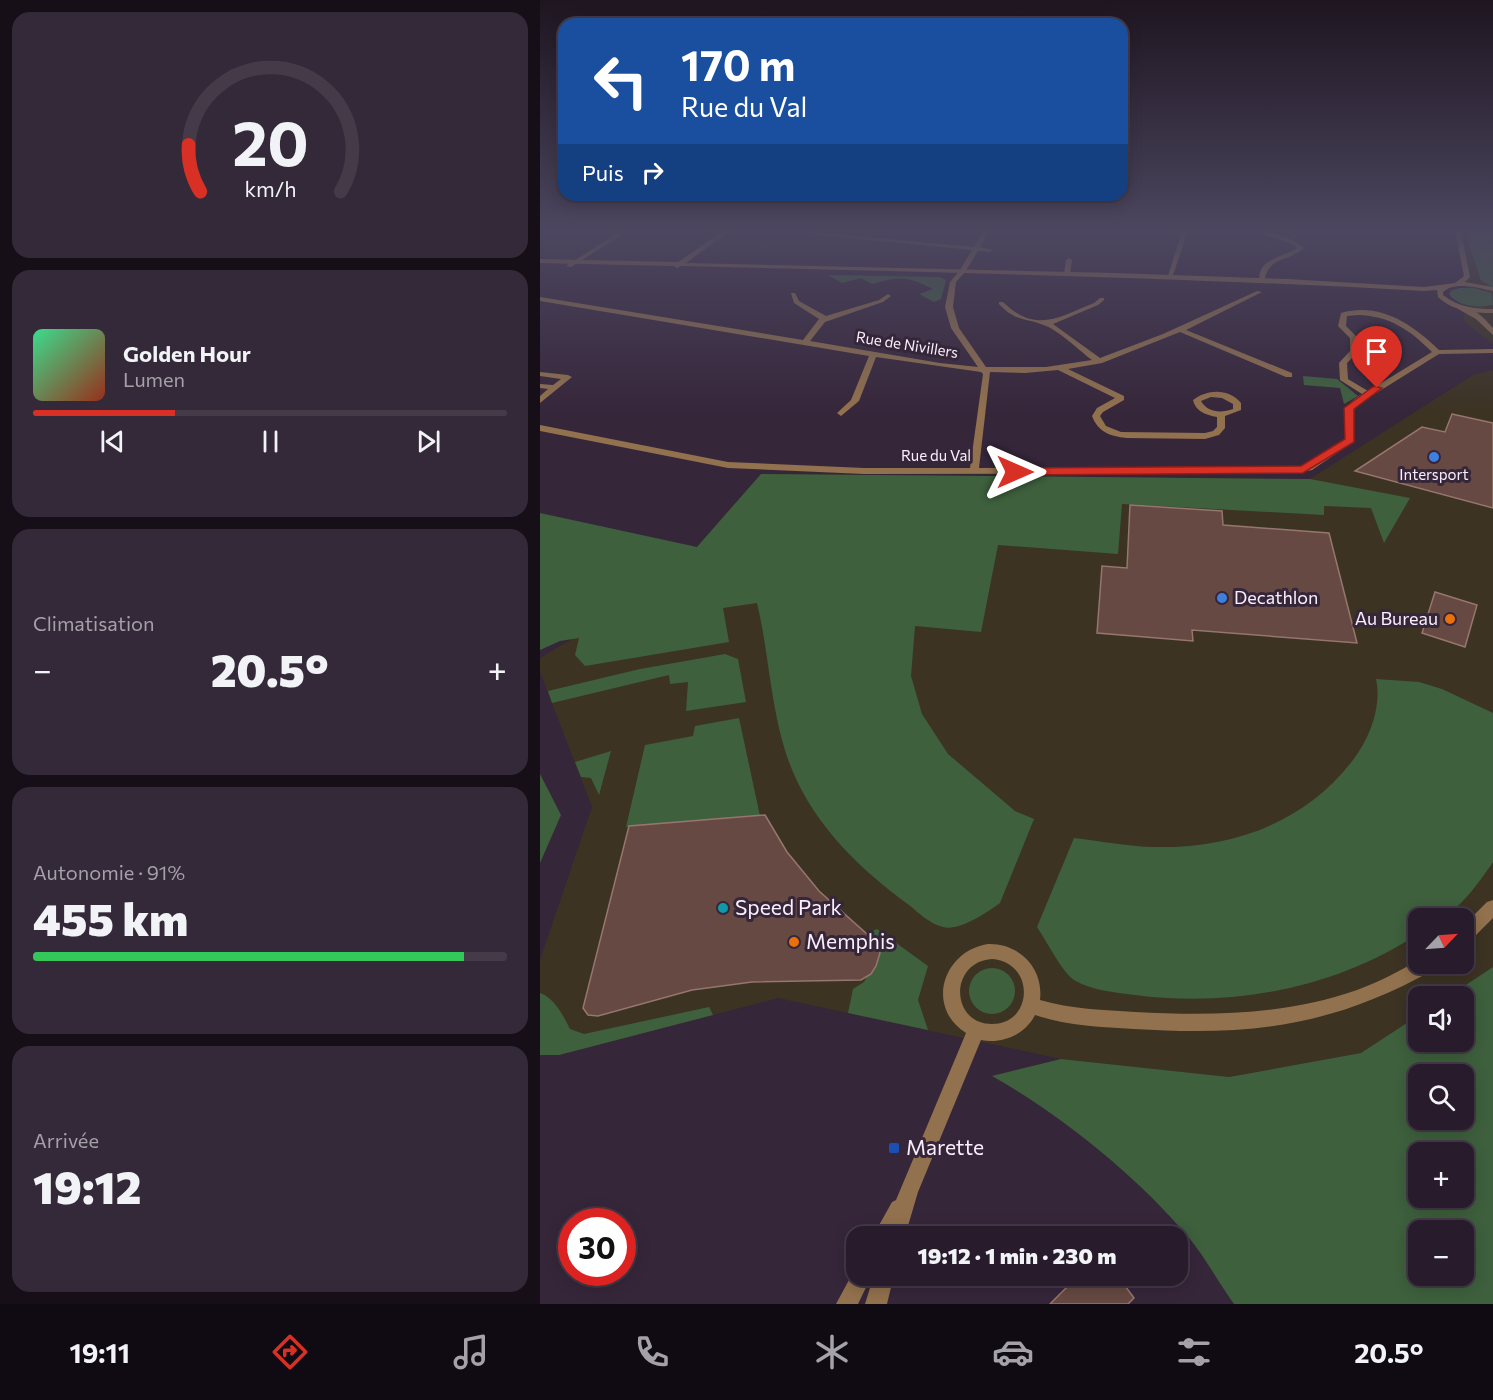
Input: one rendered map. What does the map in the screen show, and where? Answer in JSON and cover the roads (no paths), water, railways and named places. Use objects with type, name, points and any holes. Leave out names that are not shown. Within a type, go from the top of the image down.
[{"type":"street","points":[[951,292],[949,307],[951,317],[958,332],[987,374],[974,471]]},
{"type":"street","name":"Rue de Nivillers","points":[[540,299],[873,354],[985,370],[1018,371],[1059,368],[1099,361],[1129,351],[1259,292]]},
{"type":"street","points":[[1419,292],[1445,300],[1475,314],[1493,333]]},
{"type":"street","points":[[1440,292],[1445,300]]},
{"type":"street","points":[[793,294],[796,302],[825,319]]},
{"type":"street","points":[[806,342],[817,324],[825,319],[888,296]]},
{"type":"street","points":[[1048,324],[1096,304],[1102,299]]},
{"type":"street","points":[[1000,303],[1009,312],[1048,324],[1099,361]]},
{"type":"street","points":[[1461,307],[1493,311]]},
{"type":"street","points":[[1485,324],[1485,316],[1493,311]]},
{"type":"street","points":[[1368,394],[1344,380],[1343,363],[1354,352],[1353,336],[1342,326],[1344,315],[1360,312],[1394,318],[1411,327],[1437,352],[1493,351]]},
{"type":"street","points":[[1178,329],[1289,375]]},
{"type":"street","name":"Rue du Val","points":[[540,428],[719,464],[864,471],[1298,471],[1309,468],[1350,440],[1349,408],[1437,352]]},
{"type":"street","points":[[841,413],[855,401],[873,354]]},
{"type":"street","points":[[1059,368],[1121,398],[1100,410],[1096,416],[1100,425],[1113,433],[1205,436],[1219,431],[1221,414]]},
{"type":"street","points":[[540,374],[568,377],[540,400]]},
{"type":"street","points":[[540,386],[555,388]]},
{"type":"street","points":[[1474,926],[1493,907]]},
{"type":"street","points":[[1000,953],[1020,963],[1028,971],[1032,982],[1031,1005],[1021,1020],[1006,1030],[993,1033],[976,1030],[957,1014],[952,1003],[953,980],[959,969],[977,955],[1000,953]]},
{"type":"street","points":[[1031,1005],[1060,1014],[1182,1024],[1263,1021],[1340,1003],[1392,983],[1409,974]]},
{"type":"street","points":[[898,1226],[908,1192],[976,1030]]},
{"type":"street","points":[[889,1226],[908,1192]]},
{"type":"street","points":[[847,1304],[856,1286]]},
{"type":"street","points":[[876,1304],[881,1286]]},
{"type":"place","name":"Intersport","points":[[1434,457]]},
{"type":"place","name":"Decathlon","points":[[1222,598]]},
{"type":"place","name":"Au Bureau","points":[[1450,619]]},
{"type":"place","name":"Speed Park","points":[[723,908]]},
{"type":"place","name":"Memphis","points":[[794,942]]},
{"type":"place","name":"Marette","points":[[894,1148]]}]
